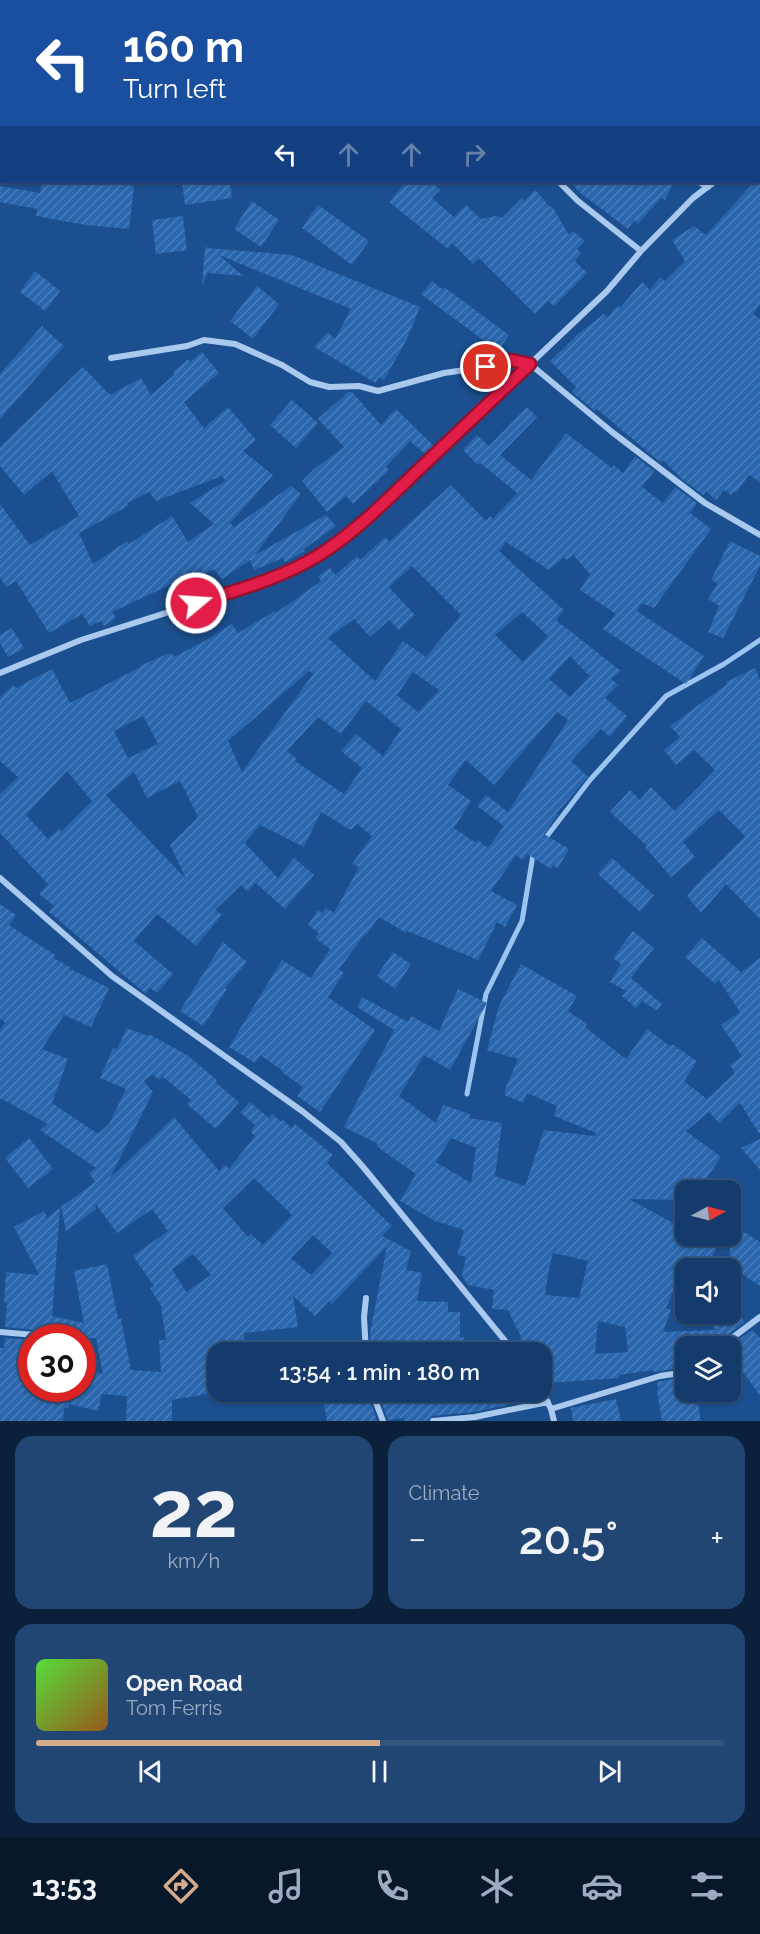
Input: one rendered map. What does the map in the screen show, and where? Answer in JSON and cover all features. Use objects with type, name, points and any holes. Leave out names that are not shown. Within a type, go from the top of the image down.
[{"type":"street","points":[[560,183],[578,201],[641,250]]},
{"type":"street","points":[[701,183],[708,187]]},
{"type":"street","points":[[0,673],[81,640],[263,582],[319,555],[375,511],[607,291],[641,250],[693,198],[713,183]]},
{"type":"street","points":[[111,358],[187,346],[204,340],[235,344],[282,365],[310,382],[329,387],[358,386],[378,391],[444,373],[486,367],[511,360],[530,364],[612,432],[705,503],[760,535]]},
{"type":"street","points":[[0,878],[112,976],[255,1076],[340,1142],[364,1168],[506,1342]]},
{"type":"street","points":[[365,1342],[366,1298]]},
{"type":"street","points":[[735,1336],[760,1317]]},
{"type":"street","points":[[0,1332],[18,1334]]},
{"type":"street","points":[[433,1421],[550,1406],[675,1374]]},
{"type":"street","points":[[376,1402],[383,1421]]},
{"type":"street","points":[[548,1402],[554,1421]]},
{"type":"building","points":[[42,183],[105,183],[134,186],[129,229],[86,225],[36,216],[37,209],[0,202],[0,186],[40,193]]},
{"type":"building","points":[[182,183],[230,183],[232,198],[185,205]]},
{"type":"building","points":[[405,183],[432,183],[440,190],[432,198],[454,217],[466,205],[481,219],[495,216],[502,218],[522,198],[524,201],[535,190],[550,207],[552,206],[569,235],[573,231],[585,241],[577,249],[581,253],[575,261],[587,273],[554,306],[548,301],[535,314],[479,258],[473,264],[452,243],[448,249],[389,202]]},
{"type":"building","points":[[571,183],[674,183],[665,200],[661,198],[638,224],[634,220],[628,229]]},
{"type":"building","points":[[753,183],[760,183],[760,305],[753,314],[760,319],[760,482],[749,475],[736,493],[734,491],[731,495],[724,490],[716,500],[706,491],[703,495],[663,460],[661,463],[597,409],[595,411],[572,392],[576,387],[550,361],[579,333],[604,314],[607,318],[618,305],[620,308],[642,282],[650,290],[660,277],[665,281],[685,261],[672,240],[694,226],[706,235]]},
{"type":"building","points":[[252,201],[279,220],[261,247],[234,229]]},
{"type":"building","points":[[318,205],[369,241],[352,265],[302,228]]},
{"type":"building","points":[[183,216],[187,250],[156,254],[152,220]]},
{"type":"building","points":[[205,246],[292,255],[420,307],[407,339],[384,380],[379,377],[376,383],[314,347],[328,332],[335,339],[351,309],[219,255],[243,276],[208,273],[202,285]]},
{"type":"building","points":[[35,271],[60,291],[45,311],[20,292]]},
{"type":"building","points":[[432,281],[442,289],[444,287],[509,335],[498,351],[421,294]]},
{"type":"building","points":[[257,286],[279,304],[253,339],[230,321]]},
{"type":"building","points":[[42,326],[64,346],[0,419],[0,374]]},
{"type":"building","points":[[202,352],[219,373],[184,402],[204,428],[228,407],[256,440],[243,451],[273,475],[230,523],[234,527],[291,486],[301,494],[255,555],[326,515],[336,526],[304,549],[305,551],[285,562],[283,558],[254,570],[250,560],[222,579],[214,569],[180,589],[176,582],[112,612],[116,618],[104,626],[101,621],[90,626],[82,614],[49,633],[16,581],[6,587],[0,578],[0,504],[30,545],[79,516],[52,471],[24,495],[0,466],[0,447],[83,367],[110,395],[141,378],[151,395],[188,359],[190,362]],"holes":[[[222,476],[225,481],[190,503],[214,524],[188,542],[172,516],[129,544],[127,541],[93,564],[79,533],[149,492],[156,501]]]},
{"type":"building","points":[[348,392],[352,392],[381,425],[396,409],[435,447],[426,455],[410,441],[386,467],[389,470],[353,504],[346,496],[327,512],[302,481],[344,447],[318,419]]},
{"type":"building","points":[[292,400],[318,423],[296,448],[270,425]]},
{"type":"building","points":[[527,407],[537,417],[500,455],[531,480],[566,433],[612,468],[614,465],[623,473],[635,456],[654,471],[642,487],[663,503],[675,487],[697,503],[690,513],[711,529],[654,608],[642,603],[637,611],[704,656],[686,684],[603,629],[616,614],[580,590],[590,574],[573,555],[567,560],[564,557],[549,570],[506,542],[499,551],[564,610],[556,620],[621,671],[611,679],[618,685],[605,698],[627,716],[610,737],[601,729],[571,761],[588,777],[556,814],[558,815],[544,834],[569,849],[558,868],[553,865],[551,869],[527,854],[523,860],[516,855],[491,891],[517,905],[505,927],[497,922],[478,960],[407,931],[406,933],[379,917],[365,934],[339,969],[344,973],[328,997],[375,1030],[320,1112],[297,1096],[303,1087],[283,1071],[260,1055],[255,1063],[229,1047],[282,960],[311,978],[330,949],[315,938],[319,933],[308,925],[318,910],[322,913],[326,908],[334,913],[359,867],[352,864],[372,836],[357,824],[351,830],[321,812],[304,847],[260,825],[245,843],[278,878],[294,858],[314,875],[285,909],[256,883],[247,891],[241,885],[215,910],[222,915],[196,946],[157,914],[134,941],[173,974],[157,993],[150,988],[146,994],[49,912],[54,906],[39,894],[48,884],[0,833],[0,794],[18,777],[0,761],[0,697],[13,685],[16,688],[52,669],[70,703],[167,654],[172,654],[174,657],[232,624],[238,633],[275,611],[276,613],[321,581],[318,576],[330,568],[335,575],[357,556],[360,560],[385,537],[389,542],[451,485],[486,521],[490,516],[493,519],[517,493],[480,463],[478,465],[463,450],[477,435],[489,446]],"holes":[[[412,566],[461,615],[426,657],[403,641],[375,681],[328,638],[354,619],[370,637],[389,620],[399,630],[415,615],[389,587]],[[522,612],[548,636],[523,662],[495,635]],[[570,656],[590,676],[570,697],[549,679]],[[309,671],[313,674],[242,772],[228,741]],[[413,672],[439,690],[418,712],[397,695]],[[366,701],[401,729],[383,756],[356,734],[341,751],[362,768],[344,794],[295,761],[297,759],[287,751],[318,717],[341,734]],[[557,712],[568,720],[508,812],[486,795],[477,806],[504,826],[488,848],[478,840],[476,843],[454,828],[471,801],[448,785],[466,760],[494,785]],[[143,716],[158,744],[128,758],[114,731]],[[67,771],[92,801],[61,832],[59,829],[48,839],[26,815]],[[134,772],[147,798],[180,781],[198,817],[170,845],[186,879],[106,795]]]},
{"type":"building","points":[[730,541],[760,556],[760,566],[723,638],[708,632],[719,606],[708,599],[718,583],[711,580]]},
{"type":"building","points":[[12,628],[24,648],[8,657],[0,643],[0,635]]},
{"type":"building","points":[[755,668],[760,680],[760,919],[726,884],[701,913],[687,896],[745,836],[719,810],[683,842],[695,857],[671,877],[645,847],[647,846],[610,812],[630,790],[640,800],[651,787],[675,811],[715,770],[694,750],[676,765],[664,750],[680,737],[670,726],[727,684],[726,682]]},
{"type":"building","points":[[612,858],[654,895],[640,912],[598,874]]},
{"type":"building","points":[[0,904],[16,915],[9,925],[55,955],[54,958],[70,969],[109,988],[91,1027],[64,1015],[42,1049],[68,1059],[52,1103],[98,1134],[109,1124],[126,1089],[100,1078],[113,1048],[117,1049],[127,1028],[148,1036],[149,1034],[187,1055],[239,1102],[216,1129],[187,1104],[191,1100],[162,1076],[159,1080],[152,1074],[144,1081],[153,1092],[110,1178],[174,1117],[219,1171],[225,1165],[229,1169],[255,1136],[251,1132],[255,1125],[240,1112],[250,1102],[269,1118],[272,1114],[291,1128],[295,1124],[333,1155],[327,1163],[392,1226],[382,1236],[411,1251],[406,1270],[422,1273],[417,1301],[448,1302],[448,1312],[460,1312],[460,1338],[464,1337],[464,1342],[370,1342],[370,1333],[387,1246],[331,1305],[330,1300],[315,1316],[293,1296],[298,1327],[244,1333],[244,1342],[207,1342],[207,1394],[172,1400],[172,1421],[126,1421],[127,1396],[102,1394],[98,1411],[69,1404],[68,1408],[64,1408],[63,1421],[0,1421],[0,1348],[4,1348],[5,1338],[18,1339],[18,1402],[96,1402],[96,1372],[103,1374],[96,1338],[96,1324],[18,1324],[18,1328],[5,1327],[6,1272],[39,1275],[14,1227],[44,1211],[47,1218],[60,1208],[52,1316],[84,1323],[74,1271],[107,1264],[131,1370],[161,1372],[159,1340],[166,1340],[161,1306],[150,1288],[154,1286],[133,1256],[168,1231],[152,1209],[117,1233],[95,1203],[96,1209],[66,1231],[61,1207],[95,1182],[89,1173],[96,1168],[40,1130],[48,1124],[0,1098],[0,1031],[5,1022],[0,1019]],"holes":[[[254,1178],[292,1215],[263,1245],[251,1234],[248,1237],[223,1208]],[[313,1235],[332,1253],[311,1275],[291,1258]],[[193,1254],[211,1275],[186,1292],[172,1269]]]},
{"type":"building","points":[[633,931],[654,948],[631,978],[662,1004],[657,1010],[642,1001],[636,1008],[622,996],[626,991],[610,982],[621,964],[613,958]]},
{"type":"building","points":[[702,938],[741,972],[760,958],[760,1135],[740,1103],[719,1123],[709,1112],[686,1131],[721,1157],[707,1180],[675,1180],[675,1200],[629,1199],[675,1224],[675,1246],[718,1246],[711,1258],[675,1258],[675,1288],[666,1308],[671,1310],[663,1332],[716,1330],[710,1324],[741,1324],[741,1318],[745,1322],[726,1336],[675,1336],[675,1369],[619,1375],[619,1378],[552,1383],[552,1342],[521,1342],[521,1337],[508,1310],[492,1309],[494,1290],[468,1285],[462,1276],[466,1257],[457,1255],[464,1230],[435,1221],[400,1201],[416,1174],[376,1146],[378,1144],[344,1127],[394,1030],[357,1007],[362,997],[408,1022],[411,1016],[439,1031],[458,989],[487,1003],[450,1070],[424,1055],[399,1096],[436,1123],[443,1105],[470,1114],[469,1118],[502,1123],[495,1176],[525,1186],[544,1130],[595,1136],[596,1133],[554,1116],[557,1106],[527,1093],[523,1103],[505,1095],[518,1059],[487,1050],[499,1006],[521,964],[577,996],[568,1011],[587,1024],[585,1027],[626,1059],[647,1029],[670,1046],[672,1044],[697,1061],[684,1081],[707,1099],[735,1073],[730,1065],[742,1056],[721,1025],[740,1012],[719,980],[715,984],[685,957]],"holes":[[[451,1138],[476,1148],[471,1183],[436,1162]],[[553,1253],[588,1261],[579,1298],[545,1295]],[[598,1321],[625,1327],[628,1352],[595,1354]]]},
{"type":"building","points":[[223,942],[247,962],[225,988],[227,989],[203,1026],[180,1011]]},
{"type":"building","points":[[393,952],[411,964],[395,989],[377,976]]},
{"type":"building","points":[[29,1138],[53,1169],[28,1188],[5,1158]]},
{"type":"building","points":[[760,1139],[760,1170],[741,1148]]},
{"type":"building","points":[[741,1230],[760,1242],[760,1286],[741,1273],[741,1258],[730,1258],[730,1246],[741,1246]]},
{"type":"building","points":[[752,1330],[760,1338],[760,1396],[741,1369],[741,1338]]},
{"type":"building","points":[[675,1379],[675,1402],[698,1402],[701,1421],[662,1421],[657,1382]]},
{"type":"building","points":[[616,1399],[621,1421],[573,1421],[571,1408]]},
{"type":"building","points":[[324,1402],[370,1402],[377,1421],[327,1421]]},
{"type":"building","points":[[382,1402],[521,1402],[474,1412],[432,1416],[428,1421],[404,1421],[404,1418],[388,1420]]},
{"type":"waterway","points":[[544,840],[590,780],[666,696],[724,664],[760,640]]},
{"type":"waterway","points":[[467,1094],[486,994],[522,921],[535,852]]},
{"type":"route","points":[[196,603],[263,582],[286,572],[319,555],[346,536],[530,364],[511,360],[486,367]]}]
